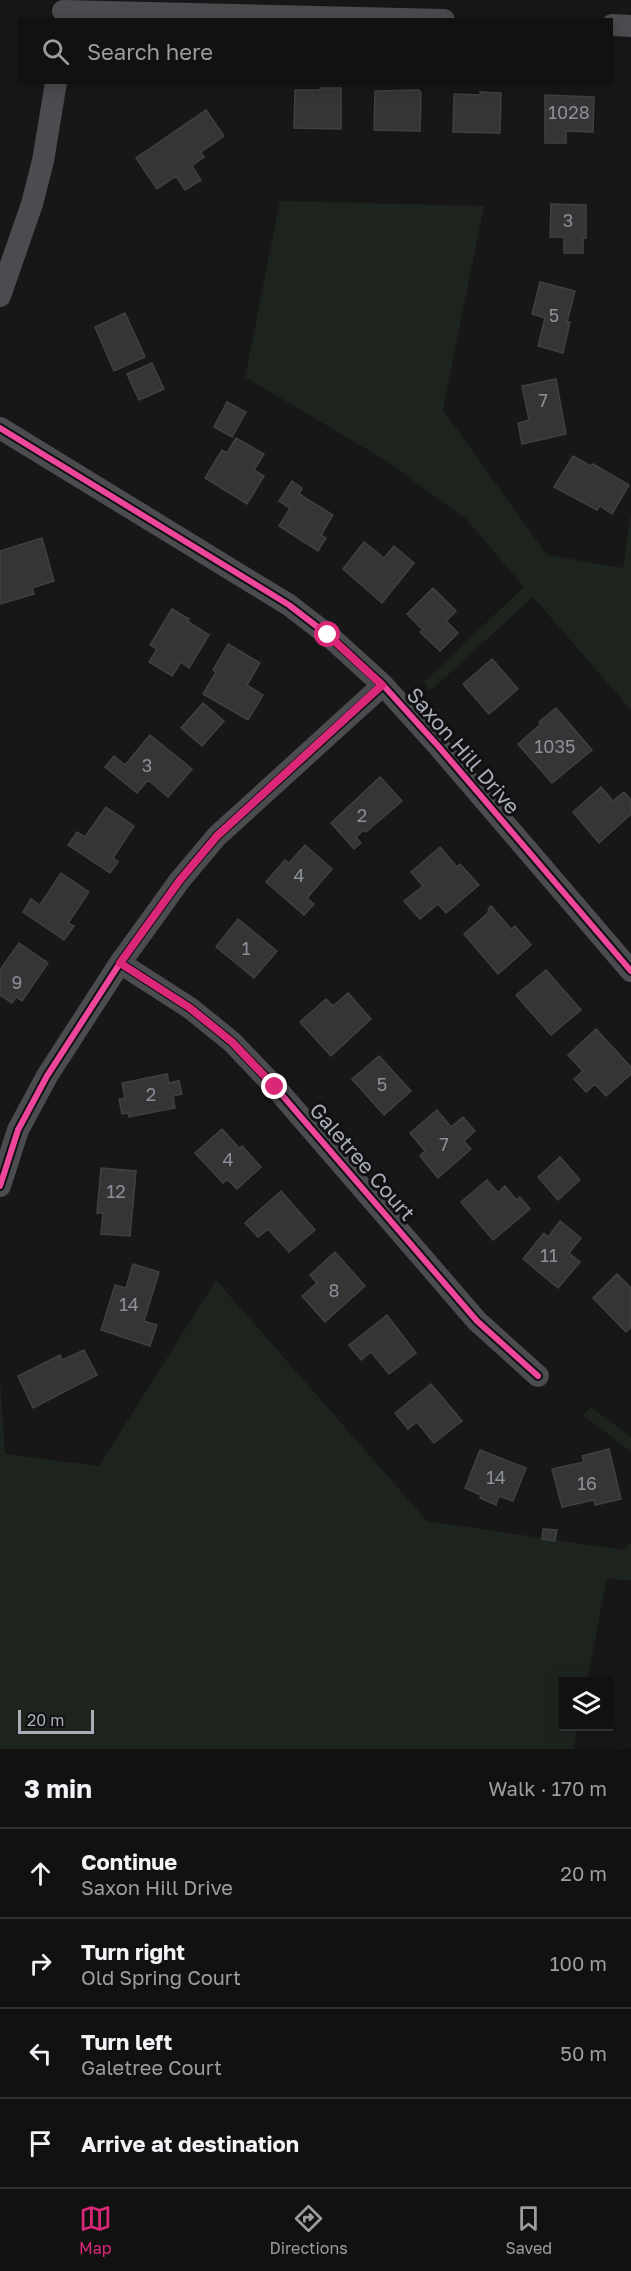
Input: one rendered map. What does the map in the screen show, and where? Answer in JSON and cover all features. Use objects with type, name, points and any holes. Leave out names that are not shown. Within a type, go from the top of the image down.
[{"type":"street","points":[[63,10],[368,18]]},
{"type":"street","points":[[613,25],[631,26]]},
{"type":"street","points":[[0,296],[33,204],[43,161],[56,84]]},
{"type":"street","name":"Saxon Hill Drive","points":[[0,428],[289,605],[328,635],[382,685],[439,747],[631,971]]},
{"type":"street","points":[[0,1186],[18,1130],[47,1076],[120,963],[180,880],[217,836],[382,685]]},
{"type":"street","name":"Galetree Court","points":[[120,963],[190,1008],[232,1042],[275,1087],[477,1321],[538,1376]]},
{"type":"shaded area","points":[[280,201],[484,206],[443,410],[547,555],[623,568],[631,514],[631,710],[533,597],[430,691],[424,682],[524,587],[466,519],[385,460],[245,377]]},
{"type":"shaded area","points":[[216,1280],[427,1521],[624,1550],[631,1542],[631,1581],[607,1578],[588,1677],[559,1677],[559,1731],[577,1731],[574,1749],[0,1749],[0,1376],[5,1454],[99,1466]]},
{"type":"shaded area","points":[[591,1407],[631,1437],[631,1452],[583,1415]]},
{"type":"building","points":[[320,88],[341,88],[341,129],[294,128],[295,90],[320,90]]},
{"type":"building","points":[[419,90],[421,93],[420,131],[374,130],[375,91]]},
{"type":"building","points":[[480,92],[501,93],[500,133],[453,132],[454,94],[480,95]]},
{"type":"building","points":[[545,95],[594,97],[593,132],[566,131],[566,143],[545,143]]},
{"type":"building","points":[[206,110],[224,136],[201,152],[204,157],[192,166],[201,180],[185,190],[176,176],[157,189],[136,158]]},
{"type":"building","points":[[551,204],[586,205],[586,238],[583,238],[583,253],[564,253],[564,237],[550,237]]},
{"type":"building","points":[[540,282],[575,291],[567,322],[570,322],[563,353],[538,346],[545,318],[532,314]]},
{"type":"building","points":[[125,313],[145,357],[114,371],[95,327]]},
{"type":"building","points":[[152,363],[164,389],[139,400],[127,374]]},
{"type":"building","points":[[556,379],[566,434],[522,444],[518,423],[529,420],[522,386]]},
{"type":"building","points":[[227,402],[246,412],[232,437],[214,427]]},
{"type":"building","points":[[236,438],[264,454],[254,470],[264,476],[247,504],[205,478],[222,450],[227,453]]},
{"type":"building","points":[[573,456],[591,466],[593,464],[629,485],[612,514],[600,506],[597,510],[554,487]]},
{"type":"building","points":[[292,481],[302,488],[299,494],[333,515],[321,535],[326,538],[318,551],[279,526],[290,508],[279,501]]},
{"type":"building","points":[[42,538],[54,581],[32,588],[34,594],[0,604],[0,551]]},
{"type":"building","points":[[364,542],[384,558],[394,546],[414,563],[382,603],[343,569]]},
{"type":"building","points":[[433,588],[456,611],[446,621],[458,633],[440,651],[420,632],[423,630],[407,614]]},
{"type":"building","points":[[172,609],[209,635],[189,668],[181,662],[172,676],[149,662],[157,649],[150,645]]},
{"type":"building","points":[[228,644],[260,663],[247,685],[263,695],[248,720],[203,694]]},
{"type":"building","points":[[492,659],[518,689],[489,714],[463,684]]},
{"type":"building","points":[[203,703],[224,721],[202,746],[181,728]]},
{"type":"building","points":[[556,708],[592,750],[552,783],[518,744]]},
{"type":"building","points":[[150,735],[192,769],[168,797],[148,780],[137,793],[105,767],[114,756],[125,765]]},
{"type":"building","points":[[380,777],[402,801],[366,832],[364,830],[356,837],[361,843],[354,849],[331,823]]},
{"type":"building","points":[[601,787],[613,801],[624,792],[631,800],[631,814],[599,843],[573,812]]},
{"type":"building","points":[[106,807],[134,826],[113,858],[118,862],[110,873],[68,845],[77,832],[85,837]]},
{"type":"building","points":[[305,845],[332,869],[307,898],[314,904],[304,915],[266,882],[285,860],[289,863]]},
{"type":"building","points":[[440,847],[457,867],[460,864],[479,885],[446,913],[438,904],[420,919],[404,901],[423,886],[411,872]]},
{"type":"building","points":[[61,873],[89,892],[68,923],[74,926],[64,940],[23,912],[31,899],[40,905]]},
{"type":"building","points":[[491,906],[511,929],[515,926],[531,945],[498,974],[464,934],[489,912],[488,909]]},
{"type":"building","points":[[238,919],[277,951],[254,978],[216,947]]},
{"type":"building","points":[[19,943],[48,963],[22,1001],[16,997],[12,1003],[0,995],[0,970]]},
{"type":"building","points":[[546,970],[581,1010],[551,1035],[516,995]]},
{"type":"building","points":[[348,993],[371,1019],[331,1056],[300,1022],[326,999],[333,1006]]},
{"type":"building","points":[[596,1029],[631,1067],[631,1074],[606,1096],[595,1084],[586,1092],[574,1079],[583,1071],[568,1055]]},
{"type":"building","points":[[379,1056],[411,1091],[384,1115],[352,1079]]},
{"type":"building","points":[[167,1074],[169,1083],[179,1081],[182,1094],[173,1096],[175,1108],[129,1117],[128,1113],[122,1114],[119,1099],[125,1098],[122,1083]]},
{"type":"building","points":[[437,1110],[451,1127],[463,1117],[475,1131],[464,1141],[471,1149],[438,1178],[420,1156],[425,1151],[410,1133]]},
{"type":"building","points":[[222,1129],[261,1167],[237,1189],[227,1179],[223,1183],[195,1153]]},
{"type":"building","points":[[560,1157],[580,1180],[558,1200],[538,1177]]},
{"type":"building","points":[[101,1168],[136,1171],[130,1236],[101,1234],[103,1213],[97,1213]]},
{"type":"building","points":[[487,1180],[498,1193],[505,1186],[516,1200],[520,1197],[530,1209],[493,1240],[461,1202]]},
{"type":"building","points":[[281,1191],[315,1230],[289,1252],[268,1229],[258,1237],[245,1223]]},
{"type":"building","points":[[560,1221],[581,1238],[569,1253],[580,1262],[558,1288],[523,1259],[544,1233],[548,1237]]},
{"type":"building","points":[[335,1252],[365,1286],[325,1322],[302,1296],[317,1283],[310,1275]]},
{"type":"building","points":[[133,1264],[159,1272],[144,1321],[157,1325],[150,1346],[101,1330],[115,1285],[126,1288]]},
{"type":"building","points":[[617,1274],[631,1288],[631,1327],[626,1332],[593,1298]]},
{"type":"building","points":[[387,1315],[416,1353],[389,1374],[371,1352],[361,1360],[349,1345]]},
{"type":"building","points":[[84,1350],[97,1375],[33,1408],[18,1376],[60,1355],[62,1360]]},
{"type":"building","points":[[431,1384],[462,1421],[434,1443],[417,1422],[408,1429],[395,1413]]},
{"type":"building","points":[[609,1449],[621,1499],[595,1505],[594,1500],[562,1507],[552,1469],[584,1462],[582,1456]]},
{"type":"building","points":[[480,1450],[526,1468],[513,1501],[499,1496],[496,1505],[465,1488]]},
{"type":"building","points":[[543,1529],[557,1530],[555,1541],[542,1539]]},
{"type":"cycle path","points":[[0,428],[289,605],[328,635],[383,685],[439,747],[631,971]]},
{"type":"cycle path","points":[[0,1186],[18,1130],[47,1076],[120,963],[180,880],[217,836],[383,685]]},
{"type":"cycle path","points":[[120,963],[190,1008],[232,1042],[275,1087],[477,1321],[538,1376]]},
{"type":"route","points":[[275,1087],[232,1042],[190,1008],[120,963],[180,880],[217,836],[382,685],[328,635]]}]
